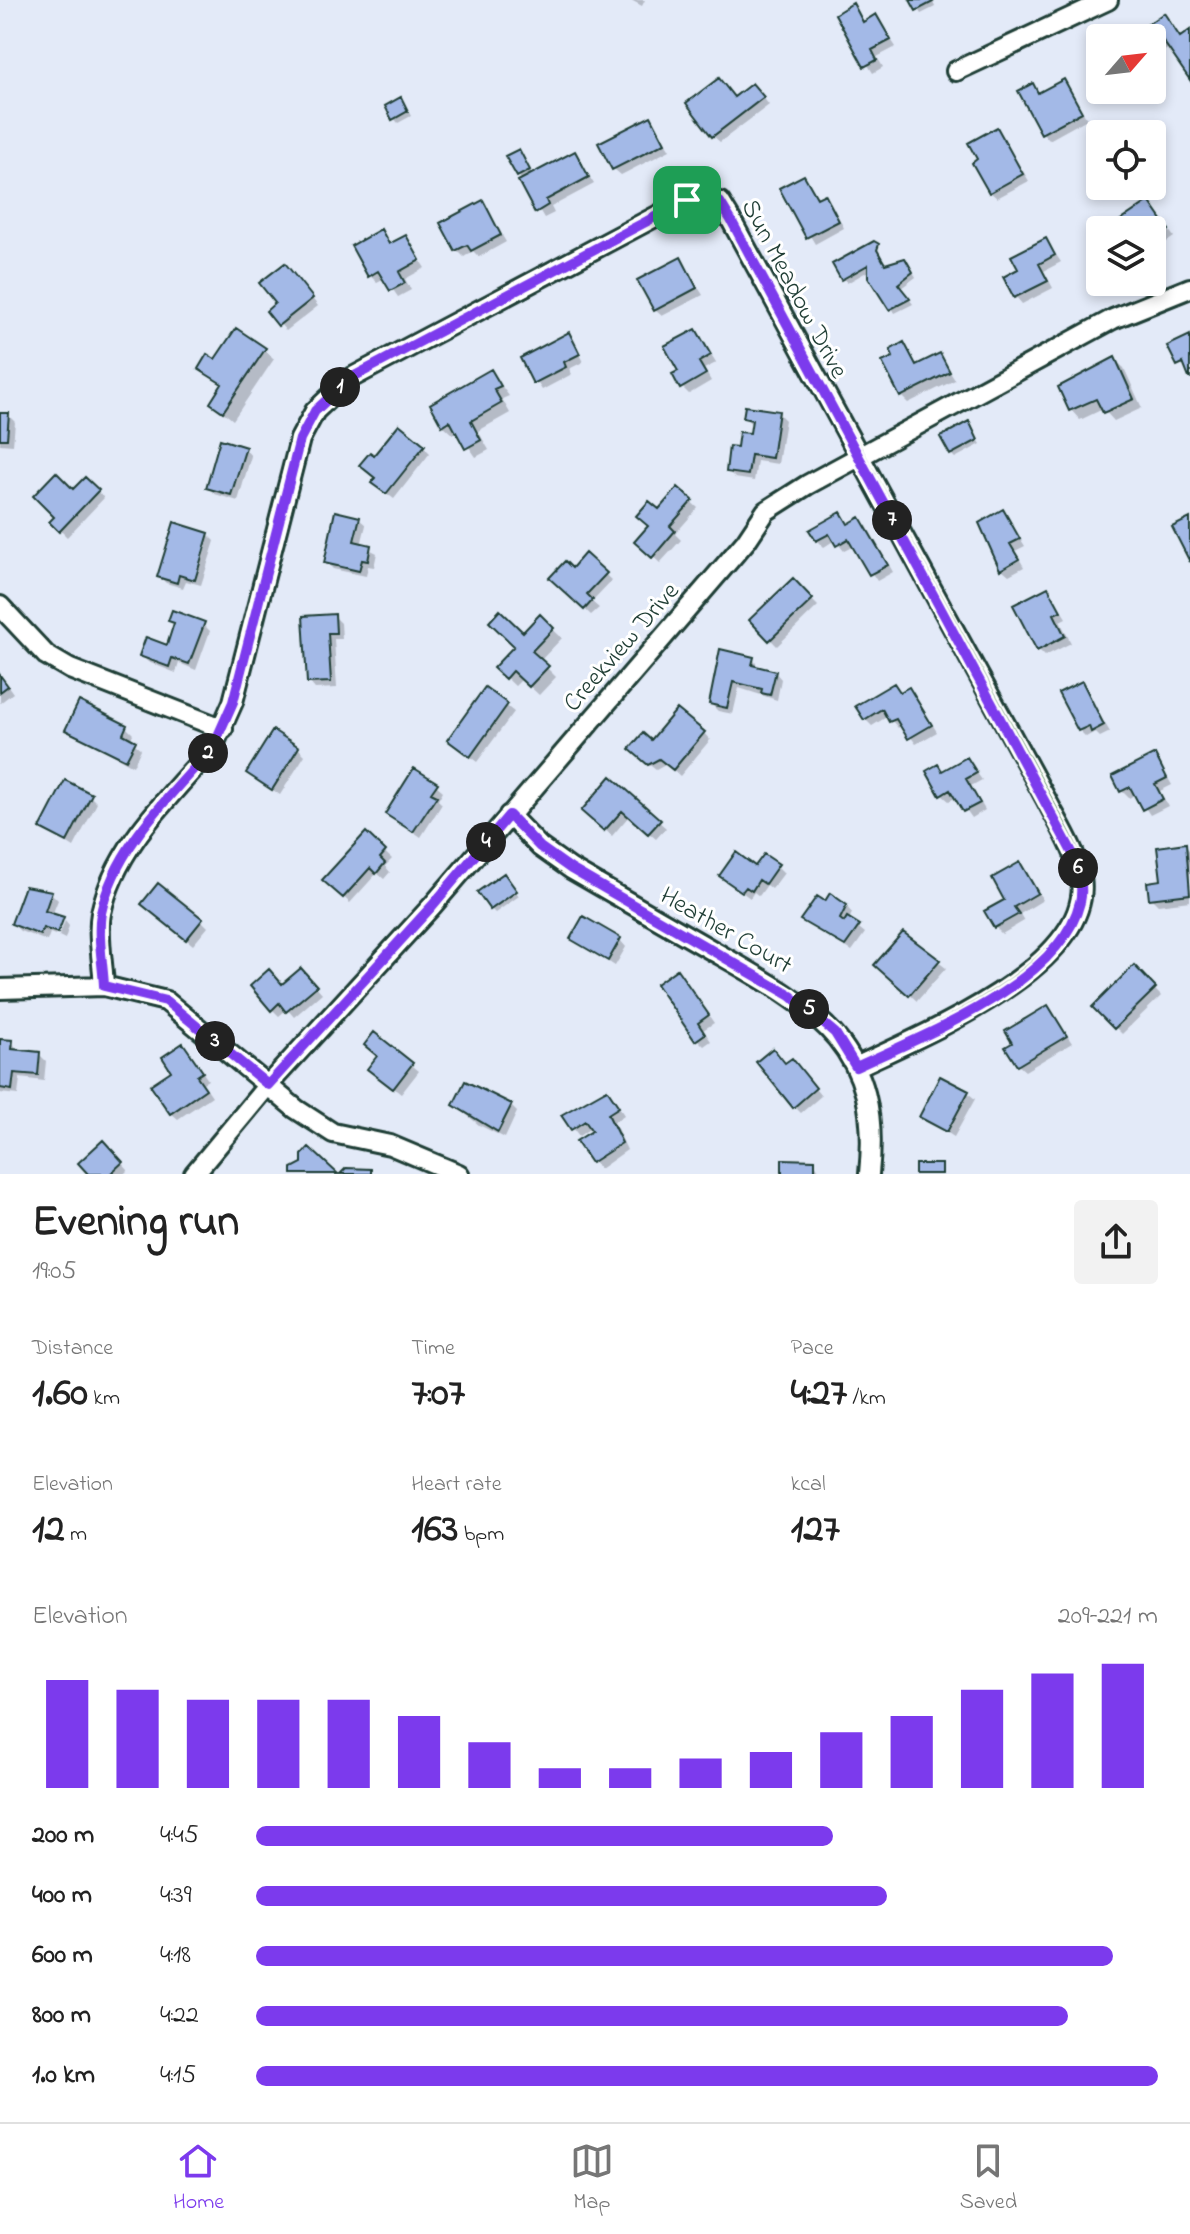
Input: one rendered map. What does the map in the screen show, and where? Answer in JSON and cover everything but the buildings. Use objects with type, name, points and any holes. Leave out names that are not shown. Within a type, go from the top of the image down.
[{"type":"street","points":[[956,71],[1108,0]]},
{"type":"street","name":"Sun Meadow Drive","points":[[104,986],[101,914],[132,842],[213,747],[223,729],[233,702],[305,424],[326,398],[349,379],[687,200],[720,202],[1046,799],[1081,878],[1080,903],[1060,943],[1036,965],[997,996],[856,1067]]},
{"type":"street","name":"Creekview Drive","points":[[194,1174],[268,1085],[432,906],[746,541],[766,511],[857,456],[1113,319],[1190,288]]},
{"type":"street","points":[[0,606],[46,655],[58,662],[223,729]]},
{"type":"street","name":"Heather Court","points":[[509,815],[540,847],[571,869],[791,996],[835,1033],[856,1067],[867,1094],[869,1174]]},
{"type":"street","points":[[0,989],[104,986],[166,1001],[268,1085],[333,1133],[390,1145],[459,1174]]},
{"type":"cycle path","points":[[104,986],[100,922],[108,889],[118,866],[146,823],[213,747],[233,702],[300,439],[315,411],[349,379],[687,200],[720,202],[1046,799],[1071,847],[1081,877],[1078,909],[1061,940],[1033,968],[959,1017],[856,1067]]},
{"type":"route","points":[[703,198],[720,202],[731,220],[1046,799],[1073,854],[1081,878],[1080,903],[1060,943],[997,996],[856,1067],[835,1033],[791,996],[571,869],[540,847],[509,815],[432,906],[268,1085],[166,1001],[104,986],[101,914],[132,842],[213,747],[223,729],[233,702],[305,424],[326,398],[349,379],[687,200],[703,198]]}]
